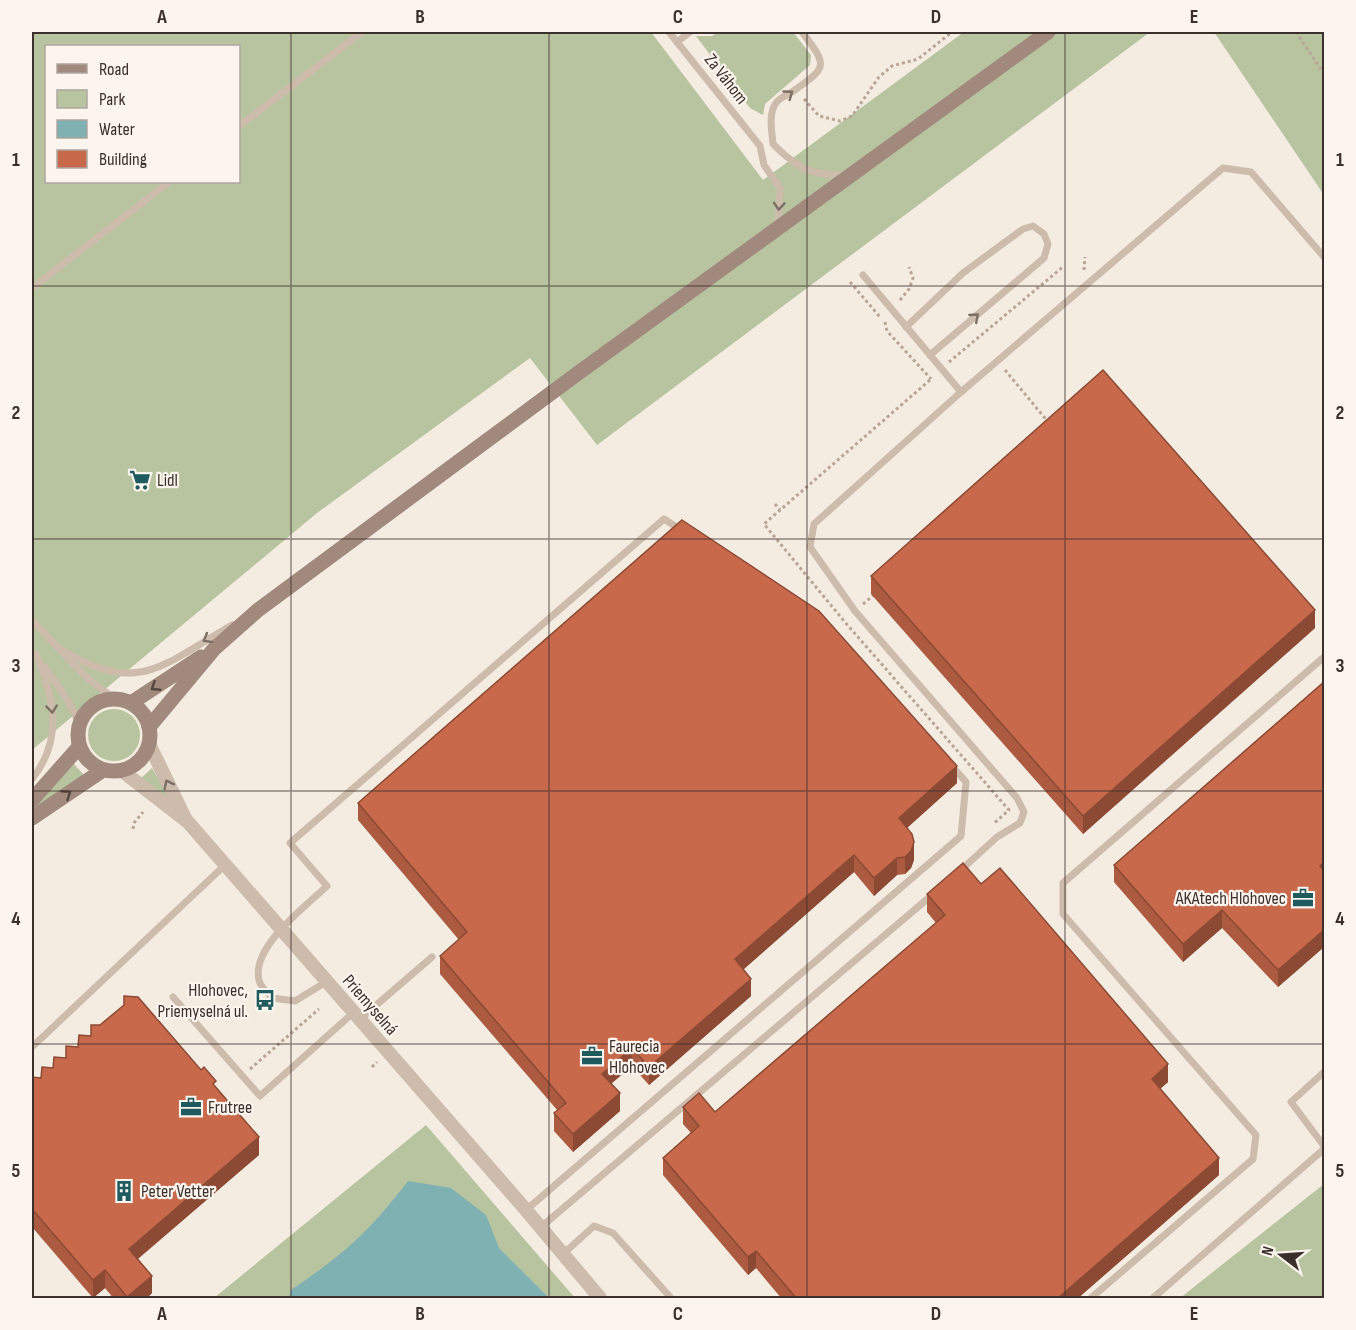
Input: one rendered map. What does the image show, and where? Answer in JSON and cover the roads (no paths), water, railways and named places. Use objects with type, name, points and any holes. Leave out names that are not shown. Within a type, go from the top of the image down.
[{"type":"main road","points":[[149,726],[214,649],[258,610],[581,371],[1048,32]]},
{"type":"main road","points":[[131,703],[214,649]]},
{"type":"main road","points":[[115,699],[131,703],[144,714],[149,726],[149,744],[140,760],[121,770],[103,770],[88,761],[79,747],[79,723],[93,705],[115,699]]},
{"type":"main road","points":[[32,800],[79,747]]},
{"type":"main road","points":[[32,818],[103,770]]},
{"type":"street","name":"Priemyselná","points":[[149,744],[188,822]]},
{"type":"street","name":"Priemyselná","points":[[121,770],[188,822],[541,1227],[600,1299]]},
{"type":"lane","points":[[240,126],[362,32]]},
{"type":"lane","name":"Za Váhom","points":[[669,32],[760,146],[764,165],[780,188],[777,229]]},
{"type":"lane","points":[[677,42],[690,32]]},
{"type":"lane","points":[[802,32],[818,52],[822,63],[818,72],[776,103],[771,118],[773,144],[794,165],[821,175],[849,176]]},
{"type":"lane","points":[[760,146],[773,144]]},
{"type":"lane","points":[[950,879],[997,837],[1020,823],[1024,812],[1017,798],[855,611],[810,547],[814,524],[961,392],[1223,168],[1251,172],[1324,256]]},
{"type":"lane","points":[[32,288],[168,183]]},
{"type":"lane","points":[[906,327],[963,273],[1023,229],[1033,226],[1044,234],[1048,244],[1044,258],[930,355]]},
{"type":"lane","points":[[863,275],[961,392]]},
{"type":"lane","points":[[326,982],[295,1001],[272,998],[259,982],[257,963],[280,929],[327,886],[290,843],[664,519],[684,532]]},
{"type":"lane","points":[[57,646],[85,664],[106,672],[132,674],[156,669],[258,610]]},
{"type":"lane","points":[[32,620],[87,678],[115,699]]},
{"type":"lane","points":[[34,650],[67,699],[79,723]]},
{"type":"lane","points":[[32,779],[44,761],[53,721],[50,687],[34,650]]},
{"type":"lane","points":[[1091,1299],[1253,1160],[1256,1135],[1063,914],[1063,883],[1324,657]]},
{"type":"lane","points":[[526,1210],[961,836],[966,782],[942,756]]},
{"type":"lane","points":[[32,1047],[225,865]]},
{"type":"lane","points":[[541,1227],[941,887]]},
{"type":"lane","points":[[173,997],[260,1096],[432,957]]},
{"type":"lane","points":[[1154,1299],[1324,1147],[1291,1102],[1324,1072]]},
{"type":"lane","points":[[563,1254],[594,1226],[613,1233],[671,1299]]},
{"type":"water","points":[[408,1181],[451,1188],[486,1215],[499,1248],[549,1298],[289,1298],[291,1290],[355,1241]]},
{"type":"place","name":"Lidl","points":[[140,480]]},
{"type":"place","name":"AKAtech Hlohovec","points":[[1303,898]]},
{"type":"place","name":"Hlohovec, Priemyselná ul.","points":[[265,1000]]},
{"type":"place","name":"Faurecia Hlohovec","points":[[592,1056]]},
{"type":"place","name":"Frutree","points":[[191,1107]]},
{"type":"place","name":"Peter Vetter","points":[[124,1191]]}]
